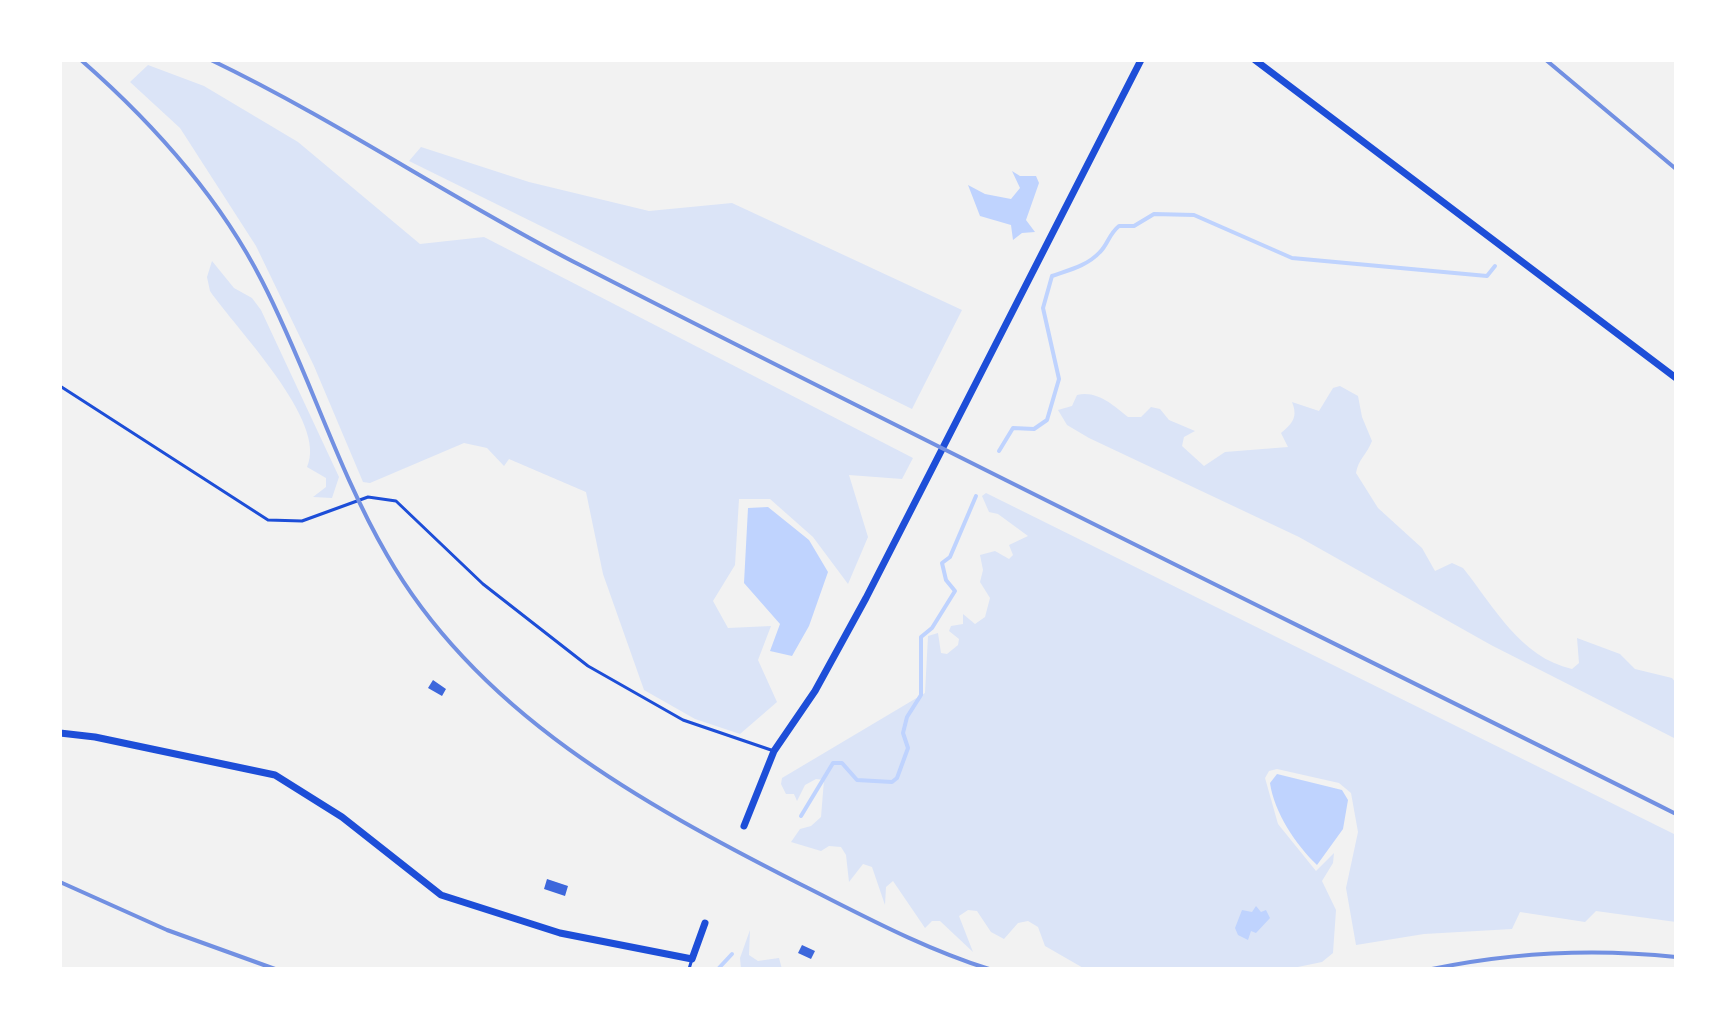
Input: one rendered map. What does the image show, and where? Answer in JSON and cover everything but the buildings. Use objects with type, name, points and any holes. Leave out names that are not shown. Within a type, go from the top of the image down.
[{"type":"street","points":[[744,826],[774,751],[815,691],[866,598],[1141,60]]},
{"type":"street","points":[[1255,60],[1676,378]]},
{"type":"street","points":[[60,733],[95,737],[275,775],[342,817],[441,895],[560,933],[692,959],[705,923]]},
{"type":"lane","points":[[60,386],[268,520],[302,521],[368,497],[396,501],[494,593],[588,666],[683,720],[774,751]]},
{"type":"lane","points":[[689,969],[692,959]]},
{"type":"shaded area","points":[[148,65],[204,86],[298,142],[420,244],[484,237],[913,458],[902,479],[849,475],[868,537],[848,584],[813,537],[770,499],[739,499],[735,565],[713,601],[728,628],[771,626],[758,660],[777,702],[740,734],[695,719],[644,690],[603,574],[586,492],[509,459],[504,466],[487,448],[464,443],[370,483],[363,482],[314,366],[256,246],[180,128],[130,82]]},
{"type":"shaded area","points":[[421,147],[529,182],[649,211],[732,203],[962,310],[912,409],[409,161]]},
{"type":"shaded area","points":[[212,261],[234,288],[252,298],[261,310],[339,477],[332,498],[313,497],[326,487],[326,478],[307,467],[310,448],[305,426],[276,376],[210,291],[207,277]]},
{"type":"shaded area","points":[[1340,386],[1358,396],[1362,417],[1372,441],[1356,473],[1378,508],[1422,548],[1435,571],[1452,563],[1463,568],[1510,629],[1538,654],[1554,663],[1572,669],[1579,663],[1577,638],[1620,654],[1635,669],[1672,678],[1676,683],[1676,739],[1491,645],[1299,537],[1089,438],[1067,425],[1058,410],[1072,406],[1077,395],[1084,394],[1104,400],[1128,417],[1141,417],[1151,407],[1160,409],[1169,420],[1195,431],[1184,437],[1182,446],[1204,466],[1225,452],[1288,447],[1281,433],[1293,419],[1292,402],[1319,411],[1333,388]]},
{"type":"shaded area","points":[[986,493],[1676,835],[1676,922],[1596,911],[1585,922],[1520,912],[1512,929],[1424,934],[1356,945],[1346,888],[1358,832],[1351,793],[1339,783],[1277,769],[1269,771],[1265,778],[1278,824],[1316,871],[1334,853],[1333,863],[1322,881],[1336,910],[1333,953],[1322,962],[1288,969],[1085,969],[1045,946],[1038,927],[1028,921],[1018,923],[1004,939],[991,932],[977,911],[968,910],[959,916],[973,952],[940,921],[932,921],[925,928],[893,881],[886,887],[885,905],[872,867],[863,864],[849,882],[846,855],[841,847],[829,846],[821,851],[791,842],[800,829],[811,826],[821,817],[824,780],[816,779],[805,785],[797,801],[794,794],[786,794],[781,784],[782,778],[925,693],[928,636],[938,633],[941,653],[947,654],[958,645],[959,639],[949,631],[951,626],[963,624],[963,614],[975,624],[985,617],[990,598],[980,582],[983,570],[980,555],[995,551],[1009,559],[1013,555],[1009,545],[1028,536],[998,514],[989,512],[982,496]]},
{"type":"shaded area","points":[[750,930],[749,955],[758,961],[779,958],[782,969],[741,969],[740,958]]},
{"type":"water","points":[[1012,171],[1020,176],[1036,176],[1039,183],[1026,220],[1035,232],[1022,233],[1013,240],[1011,225],[980,216],[968,185],[985,194],[1011,199],[1020,188]]},
{"type":"water","points":[[768,507],[809,540],[828,572],[809,626],[792,656],[770,651],[780,624],[744,583],[748,508]]},
{"type":"water","points":[[1277,774],[1342,790],[1348,800],[1343,829],[1317,865],[1294,838],[1276,805],[1270,783]]},
{"type":"water","points":[[1256,906],[1261,912],[1266,910],[1270,918],[1256,933],[1251,931],[1248,940],[1238,935],[1235,928],[1242,910],[1252,912]]},
{"type":"waterway","points":[[999,451],[1013,428],[1034,429],[1047,420],[1059,379],[1043,308],[1052,276],[1095,257],[1119,226],[1134,226],[1154,214],[1194,215],[1292,258],[1487,276],[1495,266]]},
{"type":"waterway","points":[[801,816],[833,763],[842,763],[857,780],[892,782],[897,778],[908,748],[903,733],[907,717],[921,695],[921,637],[932,628],[955,591],[946,580],[942,563],[950,557],[976,496]]},
{"type":"waterway","points":[[718,969],[732,954]]},
{"type":"railway","points":[[81,60],[133,109],[182,162],[245,249],[279,315],[369,522],[424,612],[468,662],[516,708],[624,787],[741,853],[893,930],[989,969]]},
{"type":"railway","points":[[211,60],[305,109],[580,265],[1676,814]]},
{"type":"railway","points":[[1546,60],[1676,169]]},
{"type":"railway","points":[[60,882],[167,930],[275,969]]},
{"type":"railway","points":[[1432,969],[1553,953],[1676,957]]}]
